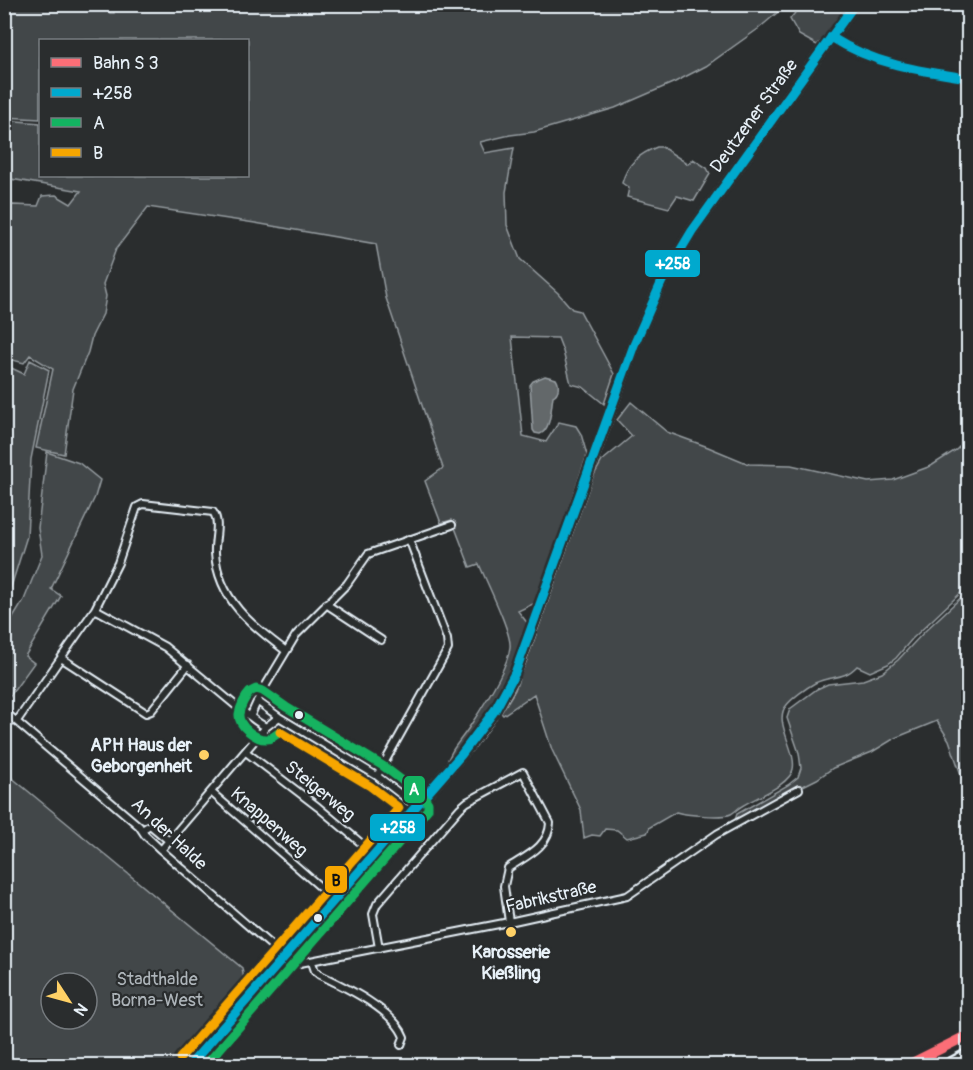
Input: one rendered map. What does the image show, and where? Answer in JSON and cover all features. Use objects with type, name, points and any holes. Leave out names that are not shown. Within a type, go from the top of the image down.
[{"type":"main road","name":"Deutzener Straße","points":[[189,1065],[416,806],[499,706],[513,678],[634,345],[662,281],[698,223],[855,4]]},
{"type":"main road","points":[[946,1065],[969,1054]]},
{"type":"street","points":[[831,37],[874,59],[969,78]]},
{"type":"street","points":[[17,721],[95,609],[118,563],[137,507],[143,504],[213,512],[216,518],[215,554],[220,578],[228,597],[247,621],[286,651]]},
{"type":"street","points":[[251,715],[299,630],[347,584],[368,554],[452,525]]},
{"type":"street","points":[[377,776],[448,650],[447,639],[409,539]]},
{"type":"street","points":[[326,604],[381,640]]},
{"type":"street","points":[[95,609],[165,647],[241,710],[266,727]]},
{"type":"street","points":[[62,658],[146,713],[151,711],[188,665]]},
{"type":"street","points":[[257,701],[279,717],[377,776],[416,806]]},
{"type":"street","name":"An der Halde","points":[[4,711],[284,957]]},
{"type":"street","points":[[161,850],[266,727],[279,717]]},
{"type":"street","name":"Steigerweg","points":[[246,752],[318,807],[374,854]]},
{"type":"street","points":[[379,948],[373,914],[374,908],[381,899],[460,808],[523,772],[550,823],[547,840],[538,849],[508,868],[504,886],[509,922]]},
{"type":"street","name":"Fabrikstraße","points":[[284,957],[295,964],[312,962],[627,896],[717,834],[799,789]]},
{"type":"street","name":"Knappenweg","points":[[211,792],[334,899]]},
{"type":"street","points":[[142,830],[150,825],[169,841]]},
{"type":"street","points":[[312,962],[315,971],[320,975],[357,992],[401,1028],[404,1037],[401,1045]]},
{"type":"green space","points":[[802,4],[847,5],[817,45],[799,35],[790,19]]},
{"type":"green space","points":[[5,5],[110,5],[110,13],[114,13],[112,5],[783,5],[758,29],[706,66],[675,82],[615,108],[534,132],[480,142],[485,153],[514,148],[506,192],[507,225],[520,259],[558,293],[572,309],[580,311],[614,374],[604,404],[583,387],[571,384],[558,338],[512,337],[523,436],[546,442],[559,422],[576,426],[581,434],[587,455],[535,603],[518,611],[528,624],[511,675],[499,701],[446,766],[453,750],[500,676],[508,656],[510,640],[479,564],[470,567],[452,520],[441,523],[425,481],[443,468],[386,298],[376,244],[148,207],[116,249],[103,284],[106,296],[103,314],[92,336],[73,389],[64,454],[36,448],[53,369],[30,355],[24,363],[5,358],[5,207],[38,206],[42,196],[56,195],[71,204],[81,191],[5,178],[5,120],[39,123],[39,177],[249,177],[249,39],[39,39],[39,119],[5,117]]},
{"type":"green space","points":[[657,147],[662,147],[688,164],[693,159],[707,168],[710,174],[694,201],[677,196],[669,208],[627,197],[629,188],[622,183],[627,170],[639,156]]},
{"type":"green space","points":[[30,360],[49,370],[31,459],[27,536],[5,606],[5,365],[24,374]]},
{"type":"green space","points":[[631,402],[667,432],[749,464],[791,465],[868,482],[893,480],[931,466],[956,450],[968,438],[968,586],[888,664],[870,672],[857,666],[847,674],[815,683],[799,693],[786,706],[782,720],[792,754],[793,769],[786,780],[772,790],[731,814],[704,816],[676,812],[650,827],[647,833],[627,838],[617,830],[605,829],[600,836],[592,835],[584,838],[581,810],[552,750],[534,694],[503,715],[501,713],[515,690],[593,477],[602,461],[632,436],[617,420]]},
{"type":"green space","points":[[47,452],[79,463],[100,480],[95,497],[51,589],[61,596],[25,656],[34,663],[5,703],[5,631],[24,600],[42,555],[38,528]]},
{"type":"green space","points":[[968,591],[968,795],[949,740],[937,721],[895,738],[872,752],[833,768],[817,779],[735,820],[737,814],[798,777],[801,768],[799,753],[787,718],[790,709],[817,689],[828,684],[863,680],[882,673]]},
{"type":"green space","name":"Stadthalde Borna-West","points":[[5,772],[242,968],[246,993],[183,1065],[5,1065]]},
{"type":"shaded area","points":[[545,376],[556,379],[558,389],[553,396],[546,428],[540,434],[533,430],[530,385],[533,381]]},
{"type":"transit line","name":"+258","points":[[189,1066],[461,755],[495,710],[515,673],[634,345],[662,281],[692,231],[855,4]]},
{"type":"transit line","name":"+258","points":[[831,37],[880,60],[914,69],[968,78]]},
{"type":"transit line","name":"A","points":[[205,1066],[428,809],[428,803],[424,797],[383,766],[263,691],[256,689],[250,692],[240,708],[241,723],[253,735],[263,739],[271,738],[280,732]]},
{"type":"transit line","name":"B","points":[[180,1058],[399,808],[370,786],[280,732]]},
{"type":"transit line","points":[[906,1066],[968,1035]]},
{"type":"place","name":"APH Haus der Geborgenheit","points":[[204,755]]},
{"type":"place","name":"Karosserie Kießling","points":[[511,932]]}]
